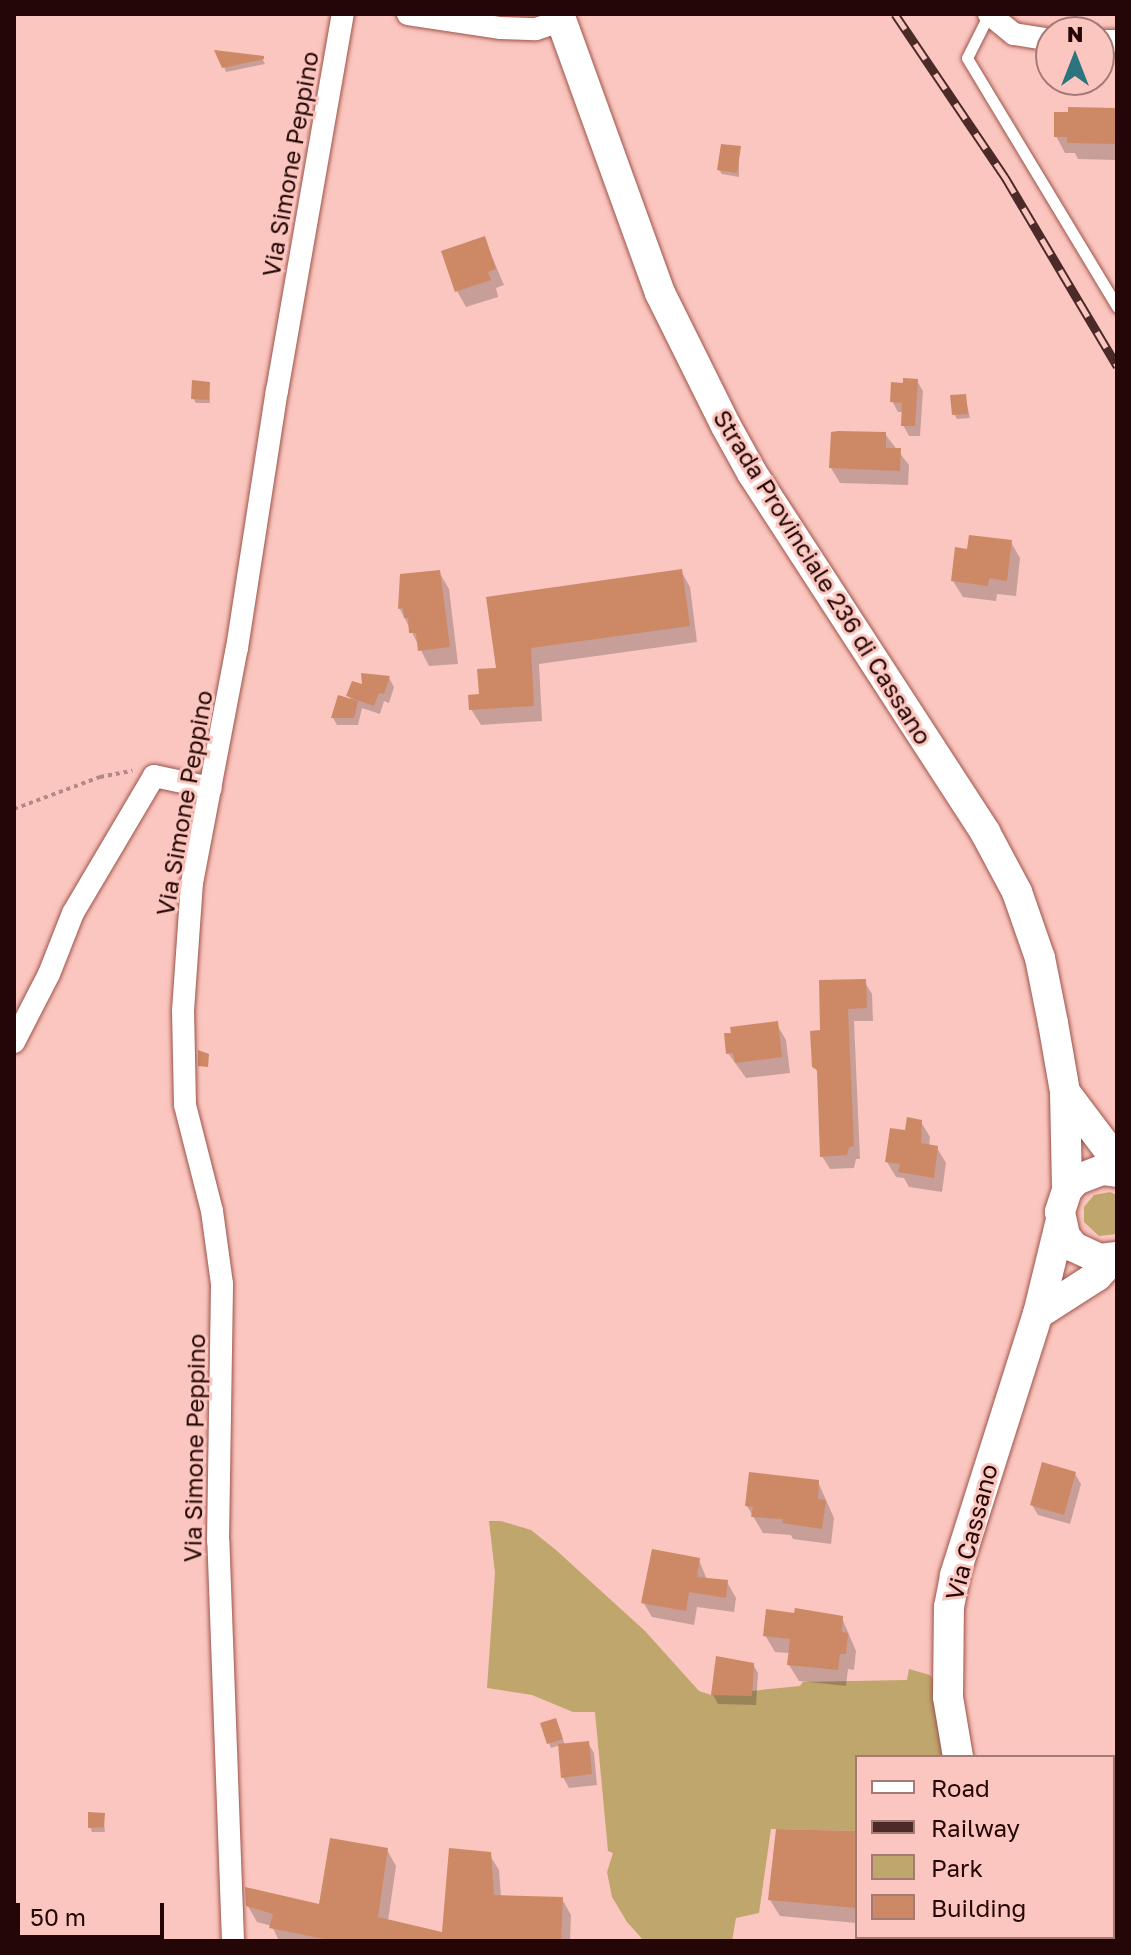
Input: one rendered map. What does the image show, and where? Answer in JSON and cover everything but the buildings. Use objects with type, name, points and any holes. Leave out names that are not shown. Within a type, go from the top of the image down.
[{"type":"main road","name":"Strada Provinciale 236 di Cassano","points":[[560,18],[660,293],[726,426],[752,473],[985,832],[1017,892],[1042,968],[1065,1092],[1067,1190]]},
{"type":"main road","points":[[1065,1092],[1117,1161]]},
{"type":"main road","points":[[1067,1190],[1088,1173],[1117,1172]]},
{"type":"main road","name":"Via Cassano","points":[[958,1755],[948,1697],[949,1607],[955,1575],[1038,1314],[1060,1224],[1062,1200],[1067,1190]]},
{"type":"main road","points":[[1060,1224],[1074,1247],[1100,1259],[1115,1257]]},
{"type":"main road","points":[[1038,1314],[1097,1276],[1115,1257]]},
{"type":"street","name":"Via Simone Peppino","points":[[233,1941],[218,1541],[222,1284],[212,1211],[185,1105],[181,1041],[192,883],[211,788],[343,14]]},
{"type":"street","points":[[408,14],[501,28],[536,29],[560,18]]},
{"type":"street","points":[[989,14],[1014,34],[1035,37]]},
{"type":"street","points":[[14,1042],[49,974],[79,900],[154,776],[211,788]]},
{"type":"lane","points":[[989,14],[967,58],[1117,307]]},
{"type":"path","points":[[14,809],[126,770],[154,776]]},
{"type":"green space","points":[[1110,1192],[1117,1195],[1117,1234],[1099,1236],[1084,1222],[1084,1207],[1094,1195]]},
{"type":"green space","points":[[489,1521],[501,1521],[531,1530],[645,1631],[699,1691],[711,1695],[800,1686],[803,1682],[907,1680],[909,1669],[930,1675],[939,1687],[947,1755],[855,1755],[855,1831],[771,1829],[759,1913],[736,1918],[732,1941],[644,1941],[627,1922],[612,1897],[607,1872],[613,1853],[608,1851],[595,1712],[573,1712],[532,1695],[487,1688],[495,1573]]},
{"type":"railway","points":[[895,14],[1005,177],[1117,366]]}]
